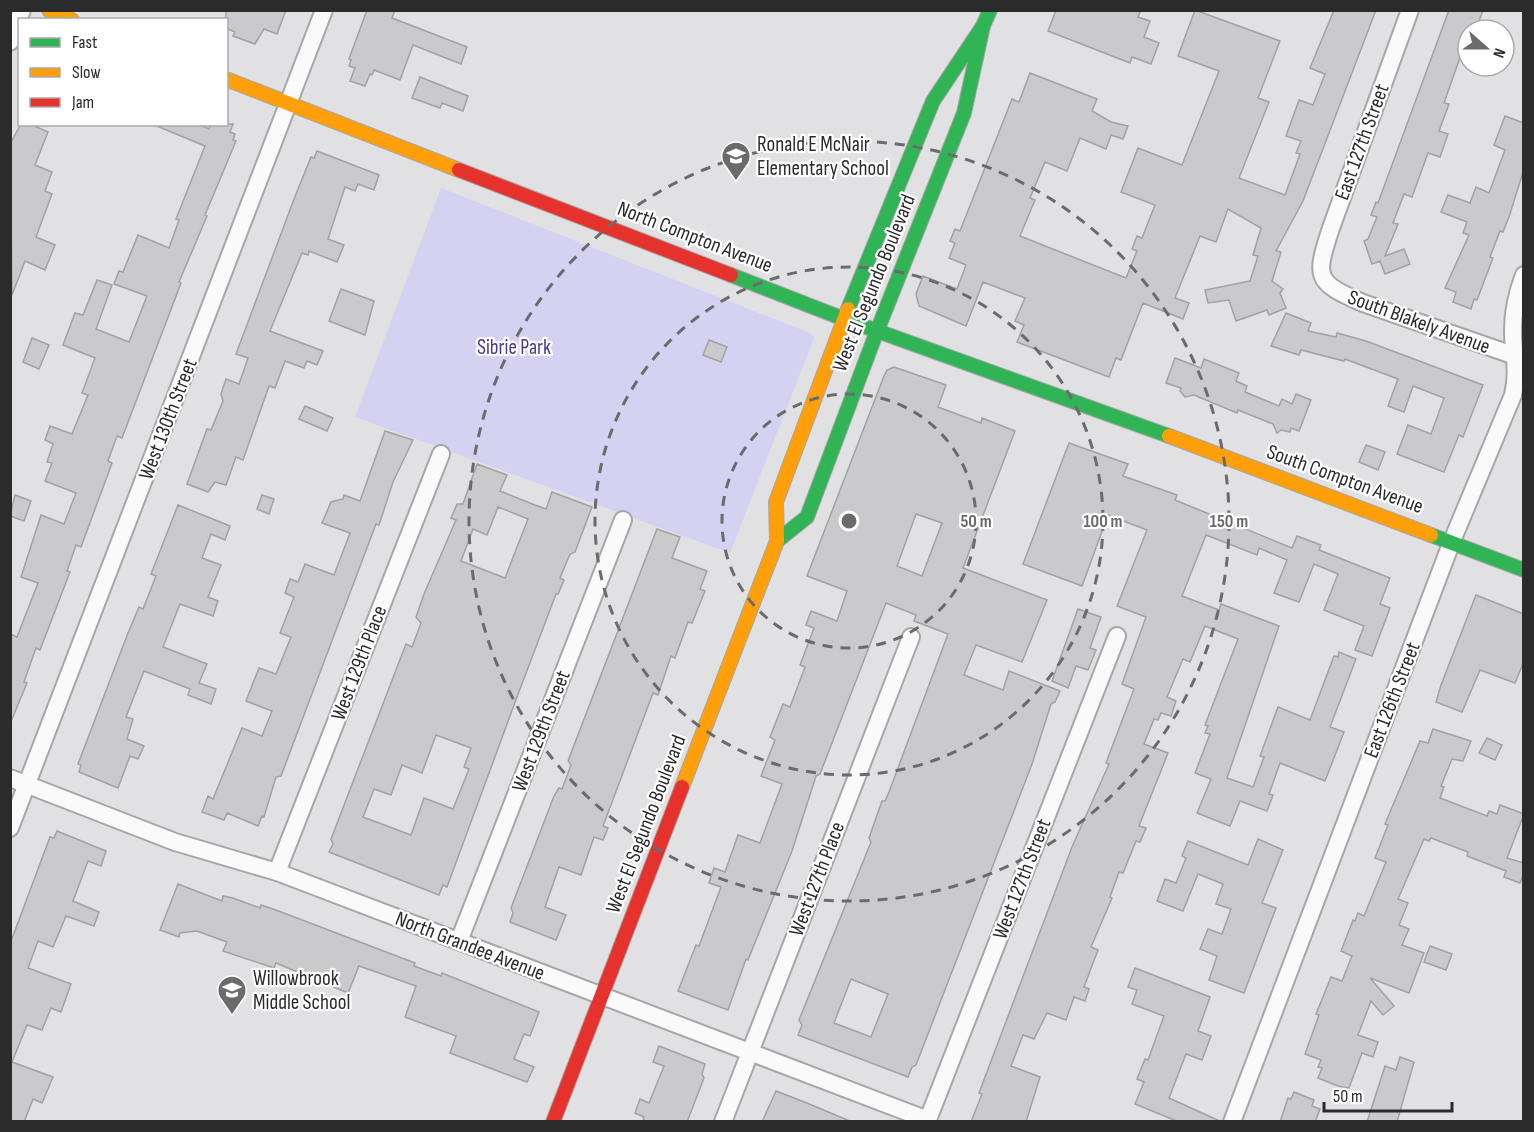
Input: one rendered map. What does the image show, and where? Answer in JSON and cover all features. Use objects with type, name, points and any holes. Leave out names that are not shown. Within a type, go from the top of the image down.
[{"type":"main road","points":[[49,10],[67,18]]},
{"type":"main road","name":"West El Segundo Boulevard","points":[[553,1122],[777,541],[776,502],[844,319],[933,101],[983,26],[990,10]]},
{"type":"main road","name":"West El Segundo Boulevard","points":[[777,541],[807,517],[877,331],[964,113],[983,26]]},
{"type":"main road","name":"North Compton Avenue","points":[[228,80],[844,319],[1150,429]]},
{"type":"main road","name":"South Compton Avenue","points":[[1150,429],[1524,570]]},
{"type":"street","name":"West 130th Street","points":[[10,828],[324,10]]},
{"type":"street","name":"East 127th Street","points":[[1321,275],[1319,264],[1330,228],[1410,10]]},
{"type":"street","points":[[10,42],[18,21]]},
{"type":"street","name":"South Blakely Avenue","points":[[1321,275],[1340,293],[1363,303],[1520,358]]},
{"type":"street","name":"East 126th Street","points":[[1232,1122],[1452,542],[1513,395],[1520,358],[1513,331],[1515,300],[1524,275]]},
{"type":"street","name":"West 129th Place","points":[[277,872],[441,454]]},
{"type":"street","name":"West 129th Street","points":[[459,941],[623,520]]},
{"type":"street","name":"West 127th Street","points":[[927,1121],[1117,636]]},
{"type":"street","name":"West 127th Place","points":[[723,1122],[911,637]]},
{"type":"street","name":"North Grandee Avenue","points":[[10,778],[175,842],[277,872],[927,1121]]},
{"type":"green space","name":"Sibrie Park","points":[[441,188],[810,333],[814,338],[730,553],[355,417]]},
{"type":"building","points":[[226,10],[286,10],[277,34],[264,29],[255,44],[233,36],[235,32],[228,29],[228,18],[226,18]]},
{"type":"building","points":[[367,10],[395,10],[392,18],[467,47],[461,64],[413,45],[400,80],[374,70],[365,86],[350,81],[355,68],[349,66],[351,60],[349,59]]},
{"type":"building","points":[[1056,10],[1141,10],[1138,17],[1150,21],[1144,37],[1159,43],[1151,64],[1132,57],[1130,63],[1048,31]]},
{"type":"building","points":[[1195,10],[1280,41],[1258,98],[1269,102],[1239,178],[1285,195],[1300,154],[1296,153],[1301,141],[1286,136],[1299,100],[1313,105],[1325,74],[1310,68],[1334,10],[1376,10],[1303,201],[1276,251],[1281,252],[1272,281],[1283,289],[1280,293],[1286,308],[1269,315],[1267,310],[1236,321],[1229,300],[1208,303],[1205,290],[1250,281],[1258,256],[1253,255],[1261,228],[1228,209],[1216,242],[1200,236],[1175,298],[1189,303],[1183,319],[1143,303],[1121,360],[1116,358],[1109,377],[1017,342],[1024,325],[1015,321],[1025,298],[983,282],[966,326],[919,306],[916,294],[923,276],[957,289],[966,265],[949,258],[955,243],[950,241],[955,229],[960,231],[1012,99],[1019,102],[1030,73],[1097,99],[1092,111],[1111,122],[1128,126],[1123,139],[1111,135],[1106,149],[1080,138],[1067,171],[1045,162],[1030,198],[1035,200],[1020,236],[1126,278],[1137,251],[1132,249],[1137,236],[1142,238],[1155,205],[1121,192],[1138,148],[1182,165],[1219,71],[1178,56]]},
{"type":"building","points":[[1449,10],[1483,10],[1480,18],[1456,18],[1456,69],[1444,103],[1449,104],[1439,131],[1448,134],[1440,157],[1428,153],[1412,197],[1404,194],[1393,223],[1398,224],[1385,256],[1404,249],[1410,264],[1385,274],[1380,261],[1372,264],[1364,241],[1368,239],[1377,217],[1371,215],[1376,202],[1378,203]]},
{"type":"building","points":[[420,77],[468,96],[463,111],[442,103],[440,108],[412,98]]},
{"type":"building","points":[[1505,116],[1524,123],[1524,169],[1509,217],[1503,232],[1500,231],[1490,257],[1493,258],[1477,300],[1474,299],[1471,309],[1453,302],[1456,292],[1445,288],[1469,235],[1463,233],[1467,222],[1441,212],[1448,195],[1470,203],[1476,187],[1489,193],[1505,150],[1494,145]]},
{"type":"building","points":[[233,124],[230,132],[235,134],[233,140],[236,141],[179,282],[181,283],[122,438],[117,436],[108,461],[112,463],[81,547],[76,545],[67,571],[70,572],[40,650],[36,648],[24,682],[27,683],[10,724],[10,634],[17,637],[38,583],[21,577],[41,515],[64,524],[76,493],[45,481],[52,463],[47,462],[53,444],[45,440],[50,426],[72,434],[88,395],[82,393],[95,358],[63,345],[75,313],[83,315],[97,280],[112,285],[96,329],[129,342],[147,296],[114,284],[119,271],[123,272],[138,235],[169,248],[179,220],[176,219],[205,146],[157,126],[202,126],[209,129],[210,126]]},
{"type":"building","points":[[20,126],[34,126],[48,132],[35,165],[52,172],[45,191],[52,194],[36,237],[55,245],[45,270],[25,261],[12,295],[10,144]]},
{"type":"building","points":[[317,151],[379,175],[374,190],[358,184],[355,191],[345,187],[328,239],[344,245],[337,262],[309,251],[308,255],[302,253],[270,331],[323,351],[317,365],[307,361],[304,368],[285,361],[275,388],[269,386],[243,460],[236,457],[226,485],[215,482],[208,492],[187,484],[207,429],[211,430],[223,401],[221,394],[226,379],[239,384],[248,358],[236,354],[294,199],[311,157],[314,158]]},
{"type":"building","points":[[341,289],[374,301],[365,335],[329,321]]},
{"type":"building","points":[[1286,313],[1311,323],[1308,331],[1336,337],[1337,333],[1366,341],[1483,385],[1463,437],[1459,435],[1444,472],[1397,454],[1408,425],[1431,434],[1444,398],[1413,386],[1404,412],[1388,406],[1398,379],[1345,359],[1344,361],[1301,350],[1299,355],[1271,346]]},
{"type":"building","points":[[32,338],[49,345],[39,369],[23,362]]},
{"type":"building","points":[[709,340],[727,347],[721,362],[703,355]]},
{"type":"building","points":[[1175,358],[1201,368],[1204,359],[1239,373],[1236,381],[1247,386],[1245,392],[1279,406],[1282,399],[1292,404],[1296,394],[1311,400],[1299,431],[1291,428],[1290,432],[1281,430],[1277,433],[1273,424],[1238,410],[1237,413],[1194,395],[1185,397],[1180,391],[1181,388],[1166,383]]},
{"type":"building","points":[[894,367],[946,385],[938,407],[981,423],[982,418],[1015,431],[963,568],[1047,600],[1022,662],[976,645],[964,675],[1003,690],[1009,671],[1060,691],[1055,702],[1051,704],[1032,764],[916,1065],[912,1067],[908,1077],[798,1035],[802,1025],[799,1020],[871,842],[869,838],[882,801],[885,801],[889,792],[948,634],[914,621],[916,615],[886,603],[820,774],[816,776],[792,851],[748,960],[746,959],[728,1010],[678,991],[696,945],[699,946],[721,887],[709,883],[714,868],[725,872],[738,835],[760,843],[782,784],[761,776],[775,740],[770,737],[783,704],[790,707],[805,667],[800,665],[814,628],[806,625],[811,611],[837,621],[847,591],[807,576],[887,370]],"holes":[[[916,514],[942,523],[922,576],[897,566]],[[851,979],[888,994],[871,1037],[834,1023]]]},
{"type":"building","points":[[305,406],[333,418],[327,431],[299,419]]},
{"type":"building","points":[[385,431],[413,440],[393,482],[379,525],[376,524],[281,776],[276,777],[264,817],[262,816],[258,826],[227,813],[224,820],[202,812],[208,796],[213,799],[242,728],[262,736],[272,711],[246,701],[259,668],[276,674],[291,637],[280,633],[294,597],[285,593],[290,579],[298,582],[305,564],[334,575],[350,533],[322,523],[331,502],[343,499],[344,495],[360,501]]},
{"type":"building","points":[[1069,443],[1128,464],[1123,476],[1177,495],[1175,500],[1292,548],[1297,536],[1321,545],[1319,550],[1390,578],[1380,604],[1390,608],[1372,656],[1355,650],[1364,626],[1324,610],[1338,574],[1314,564],[1299,602],[1274,593],[1287,560],[1259,548],[1257,555],[1206,535],[1182,596],[1219,610],[1221,604],[1279,626],[1227,778],[1253,787],[1264,757],[1260,756],[1278,707],[1310,720],[1334,656],[1338,657],[1339,652],[1356,659],[1330,727],[1344,732],[1325,781],[1280,763],[1269,794],[1273,795],[1267,811],[1240,801],[1230,826],[1197,813],[1211,779],[1195,773],[1210,734],[1205,733],[1208,726],[1205,725],[1238,639],[1205,626],[1190,662],[1183,659],[1167,697],[1176,701],[1171,716],[1161,713],[1158,720],[1154,719],[1144,744],[1168,753],[1139,826],[1146,828],[1140,842],[1136,841],[1123,873],[1119,872],[1110,897],[1112,898],[1091,947],[1098,950],[1084,987],[1089,989],[1085,1001],[1074,997],[1066,1020],[1047,1013],[1034,1039],[1023,1035],[1011,1066],[1040,1077],[1026,1122],[971,1122],[982,1094],[979,1093],[1072,847],[1109,764],[1106,763],[1134,689],[1122,684],[1146,617],[1117,606],[1147,530],[1108,515],[1082,586],[1023,564]]},
{"type":"building","points":[[1366,445],[1385,452],[1378,470],[1359,462]]},
{"type":"building","points":[[477,464],[507,475],[500,491],[535,505],[546,509],[552,492],[592,507],[575,552],[570,554],[560,578],[564,580],[556,594],[447,887],[443,885],[439,895],[329,852],[333,844],[331,839],[406,644],[412,647],[421,623],[416,617],[456,520],[451,518],[457,504],[463,504]],"holes":[[[498,507],[528,519],[505,578],[461,561],[473,529],[487,535]],[[436,735],[471,748],[464,767],[469,769],[453,809],[424,798],[411,835],[363,817],[374,789],[391,795],[402,765],[422,773]]]},
{"type":"building","points":[[15,495],[31,501],[24,521],[10,516]]},
{"type":"building","points":[[262,495],[274,499],[269,514],[257,509]]},
{"type":"building","points":[[178,505],[230,526],[225,540],[211,534],[202,558],[221,565],[208,597],[218,601],[213,616],[180,604],[163,647],[207,664],[199,683],[216,689],[211,704],[188,695],[190,689],[144,671],[126,717],[133,719],[127,739],[144,746],[138,759],[130,756],[118,788],[79,772],[81,765],[78,764],[128,633],[139,607],[143,609],[156,576],[151,574]]},
{"type":"building","points":[[657,529],[680,537],[672,558],[707,571],[700,589],[705,591],[692,623],[688,622],[675,658],[671,656],[658,695],[653,693],[603,826],[608,828],[603,840],[594,837],[581,875],[559,867],[545,907],[566,915],[556,940],[510,922],[513,913],[511,908],[554,796],[559,788],[562,789],[571,765],[568,761]]},
{"type":"building","points":[[1476,595],[1524,614],[1524,661],[1515,683],[1480,670],[1462,712],[1436,702]]},
{"type":"building","points":[[1078,609],[1101,617],[1090,648],[1096,650],[1088,670],[1076,666],[1068,688],[1052,681]]},
{"type":"building","points":[[1433,729],[1471,741],[1463,761],[1452,759],[1441,786],[1444,787],[1440,798],[1487,816],[1489,811],[1497,814],[1500,805],[1524,814],[1507,858],[1524,863],[1524,872],[1520,883],[1504,877],[1506,871],[1467,856],[1468,852],[1431,838],[1429,841],[1424,839],[1398,899],[1408,903],[1399,925],[1409,929],[1402,945],[1424,953],[1409,993],[1370,978],[1394,1006],[1383,1015],[1371,1001],[1358,1035],[1378,1042],[1373,1057],[1362,1053],[1349,1088],[1338,1086],[1318,1078],[1322,1068],[1318,1067],[1321,1060],[1305,1054],[1319,1015],[1316,1014],[1331,977],[1342,981],[1352,956],[1341,951],[1353,920],[1355,921],[1358,913],[1364,916],[1386,862],[1375,858],[1388,825],[1385,824],[1420,741],[1428,743]]},
{"type":"building","points":[[1487,738],[1502,745],[1495,760],[1479,753]]},
{"type":"building","points":[[57,831],[106,851],[101,866],[88,861],[73,901],[99,912],[94,926],[66,916],[53,947],[38,941],[28,968],[71,984],[61,1012],[51,1008],[42,1030],[27,1025],[12,1062],[53,1077],[42,1103],[33,1099],[24,1122],[10,1122],[10,944],[50,837],[54,838]]},
{"type":"building","points":[[1258,839],[1283,850],[1262,903],[1276,908],[1244,993],[1209,980],[1217,956],[1200,949],[1208,929],[1222,934],[1231,909],[1216,904],[1223,884],[1198,874],[1183,911],[1157,901],[1165,879],[1176,883],[1186,858],[1182,856],[1188,841],[1248,865]]},
{"type":"building","points":[[178,884],[222,901],[223,896],[260,908],[261,905],[276,910],[415,963],[414,966],[441,976],[442,973],[539,1012],[530,1036],[524,1034],[514,1059],[534,1067],[527,1082],[450,1053],[456,1036],[405,1017],[416,986],[359,966],[348,993],[276,963],[274,968],[223,951],[227,942],[197,931],[180,933],[179,937],[160,930]]},
{"type":"building","points":[[1430,946],[1452,954],[1446,970],[1424,962]]},
{"type":"building","points":[[1135,968],[1210,997],[1198,1031],[1211,1036],[1202,1060],[1186,1054],[1169,1098],[1222,1122],[1179,1122],[1135,1104],[1144,1082],[1137,1079],[1145,1059],[1148,1060],[1164,1016],[1132,1004],[1137,990],[1128,987]]},
{"type":"building","points":[[659,1046],[705,1064],[702,1074],[704,1078],[687,1122],[643,1122],[644,1117],[635,1113],[640,1099],[649,1103],[664,1066],[653,1062]]},
{"type":"building","points":[[1400,1057],[1414,1062],[1397,1122],[1367,1122],[1385,1066],[1396,1070]]},
{"type":"building","points":[[776,1091],[807,1103],[852,1122],[762,1122]]},
{"type":"building","points":[[1294,1092],[1314,1100],[1312,1106],[1320,1109],[1315,1122],[1280,1122],[1288,1098],[1291,1099]]},
{"type":"traffic: fast","points":[[777,541],[807,517],[877,331],[964,113],[983,26],[990,10]]},
{"type":"traffic: fast","points":[[848,309],[933,101],[983,26]]},
{"type":"traffic: fast","points":[[731,275],[844,319],[1169,436]]},
{"type":"traffic: fast","points":[[1431,535],[1524,570]]},
{"type":"traffic: slow","points":[[49,10],[67,18]]},
{"type":"traffic: slow","points":[[228,80],[459,170]]},
{"type":"traffic: slow","points":[[682,787],[777,541],[776,502],[848,309]]},
{"type":"traffic: slow","points":[[1169,436],[1431,535]]},
{"type":"traffic: jam","points":[[459,170],[731,275]]},
{"type":"traffic: jam","points":[[553,1122],[682,787]]},
{"type":"place","name":"Ronald E McNair Elementary School","points":[[736,182]]},
{"type":"place","name":"Willowbrook Middle School","points":[[232,1016]]}]
